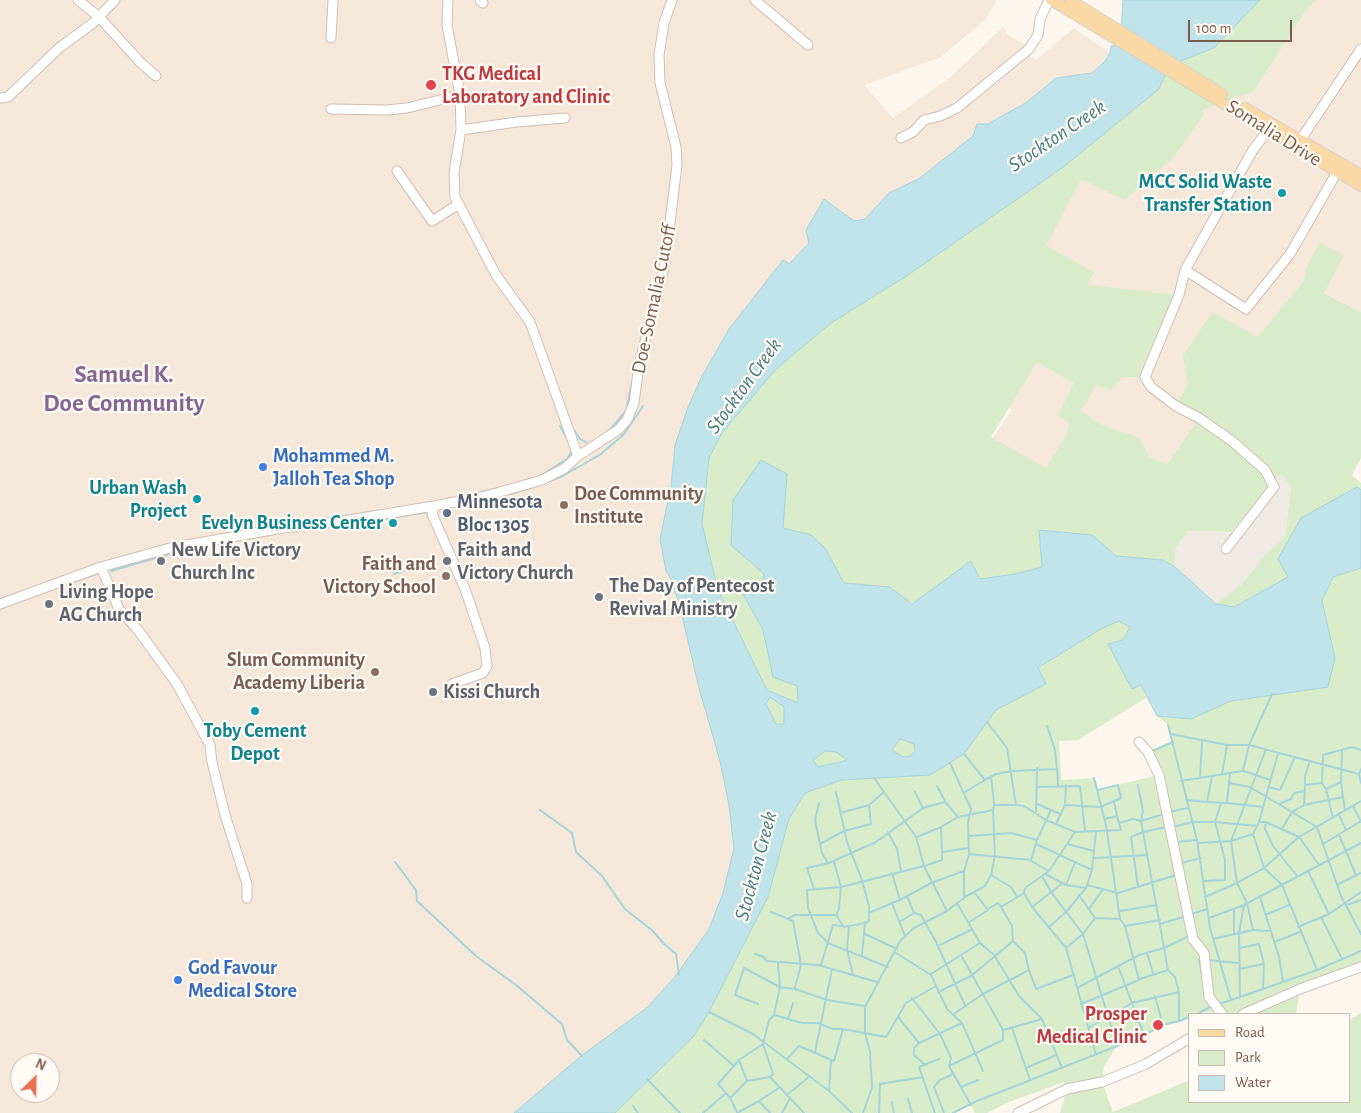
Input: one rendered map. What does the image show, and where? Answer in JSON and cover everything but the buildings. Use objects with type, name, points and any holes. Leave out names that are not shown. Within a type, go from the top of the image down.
[{"type":"main road","points":[[1050,0],[1116,34],[1188,77]]},
{"type":"main road","points":[[1070,0],[1116,34]]},
{"type":"main road","name":"Somalia Drive","points":[[1188,77],[1269,130],[1361,186]]},
{"type":"main road","name":"Somalia Drive","points":[[1188,77],[1301,139],[1361,175]]},
{"type":"street","points":[[78,0],[99,17],[141,63],[156,76]]},
{"type":"street","points":[[0,98],[8,97],[59,48],[99,17],[115,0]]},
{"type":"street","points":[[331,38],[333,0]]},
{"type":"street","points":[[448,0],[447,25],[460,95],[461,130],[454,182],[455,197],[496,276],[530,322],[578,456]]},
{"type":"street","name":"Doe-Somalia Cutoff","points":[[0,604],[101,567],[170,548],[231,536],[344,521],[486,496],[542,480],[565,468],[578,456],[618,430],[627,420],[634,403],[639,365],[665,264],[677,165],[676,147],[660,84],[660,55],[664,23],[672,0]]},
{"type":"street","points":[[754,0],[808,45]]},
{"type":"street","points":[[901,138],[913,132],[924,120],[940,116],[957,108],[1029,49],[1038,35],[1040,19],[1050,0]]},
{"type":"street","points":[[1301,139],[1361,49]]},
{"type":"street","points":[[331,109],[387,110],[460,95]]},
{"type":"street","points":[[461,130],[564,118]]},
{"type":"street","points":[[1226,549],[1274,487],[1265,470],[1232,441],[1151,388],[1145,377],[1179,295],[1184,270],[1253,150],[1269,130]]},
{"type":"street","points":[[397,171],[432,221],[459,204]]},
{"type":"street","points":[[1184,270],[1246,309],[1290,254],[1337,172]]},
{"type":"street","points":[[434,506],[432,514],[465,589],[485,648],[487,666],[483,673],[452,684]]},
{"type":"street","points":[[101,567],[119,609],[138,630],[177,684],[210,745],[224,815],[247,884],[247,898]]},
{"type":"street","points":[[1140,742],[1148,752],[1159,775],[1192,939],[1204,952],[1209,997],[1221,1013]]},
{"type":"street","points":[[1245,1013],[1300,989],[1361,967]]},
{"type":"street","points":[[1018,1113],[1067,1089],[1102,1082],[1146,1064],[1188,1039]]},
{"type":"shaded area","points":[[0,0],[997,0],[986,19],[941,57],[864,85],[893,118],[952,76],[1003,27],[1008,35],[1024,44],[1025,53],[1036,60],[1074,28],[1110,53],[1092,73],[1056,78],[1027,102],[988,124],[977,124],[974,136],[920,178],[889,193],[865,219],[854,221],[824,199],[809,243],[789,264],[783,260],[718,347],[702,376],[675,445],[671,487],[660,539],[666,571],[671,579],[680,607],[699,688],[720,761],[729,805],[734,848],[723,893],[709,929],[677,974],[649,1006],[581,1056],[514,1113],[0,1113]]},
{"type":"shaded area","points":[[1292,0],[1361,0],[1361,312],[1325,293],[1232,441],[1094,501],[981,455],[1012,410],[956,372],[1081,179],[1198,104],[1254,91],[1305,12]]},
{"type":"shaded area","points":[[1281,473],[1291,486],[1285,537],[1262,558],[1242,584],[1216,604],[1174,566],[1176,548],[1188,531],[1232,532]]},
{"type":"green space","points":[[1260,0],[1316,0],[1305,12],[1254,91],[1203,110],[1204,114],[1173,158],[1125,200],[1081,179],[1046,246],[1094,272],[1087,285],[1179,295],[1145,377],[1122,377],[1111,390],[1096,385],[1081,411],[1100,424],[1139,438],[1150,458],[1168,464],[1199,418],[1176,406],[1188,384],[1183,356],[1212,312],[1258,337],[1303,282],[1308,264],[1320,243],[1344,255],[1324,293],[1361,312],[1361,458],[1352,475],[1361,483],[1361,490],[1357,487],[1288,577],[1233,607],[1216,604],[1242,584],[1262,558],[1285,537],[1291,487],[1281,473],[1232,532],[1188,531],[1176,548],[1174,566],[1162,560],[1116,556],[1092,535],[1039,531],[1042,567],[1015,574],[980,579],[971,561],[912,604],[890,587],[844,583],[825,548],[811,535],[783,528],[787,474],[761,592],[743,594],[763,630],[773,677],[797,686],[798,703],[767,690],[718,590],[702,524],[709,458],[722,433],[776,369],[831,323],[908,275],[1062,168],[1159,89],[1164,77],[1175,63],[1214,48]],"holes":[[[1037,362],[1074,383],[1058,415],[1070,423],[1066,436],[1046,468],[991,437]]]},
{"type":"green space","points":[[1361,568],[1361,967],[1300,989],[1296,1013],[1188,1013],[1188,1018],[1162,1025],[1117,1046],[1104,1066],[1102,1082],[1113,1112],[1188,1081],[1188,1103],[1351,1103],[1351,1018],[1361,1013],[1361,1113],[1060,1113],[1067,1089],[1064,1082],[1009,1102],[987,1113],[975,1113],[971,1105],[953,1113],[615,1113],[694,1036],[709,1012],[768,897],[789,819],[805,793],[842,780],[930,775],[964,754],[996,710],[1046,684],[1038,669],[1101,629],[1119,621],[1130,627],[1123,640],[1109,644],[1132,689],[1141,685],[1146,698],[1078,740],[1059,741],[1061,780],[1094,778],[1098,790],[1158,775],[1148,752],[1173,742],[1168,725],[1157,716],[1191,719],[1231,701],[1272,694],[1335,658],[1322,601],[1333,577]]},
{"type":"green space","points":[[770,696],[784,706],[785,724],[776,724],[766,703]]},
{"type":"green space","points":[[900,739],[914,744],[915,751],[911,756],[903,757],[892,750]]},
{"type":"green space","points":[[825,751],[837,752],[847,759],[818,767],[813,760]]},
{"type":"water","name":"Stockton Creek","points":[[1123,0],[1260,0],[1214,48],[1175,63],[1164,77],[1159,89],[1062,168],[908,275],[831,323],[776,369],[722,433],[709,458],[702,524],[718,590],[767,690],[798,703],[797,686],[773,677],[763,630],[743,594],[761,592],[764,574],[731,545],[733,500],[761,460],[787,474],[783,528],[811,535],[825,548],[844,583],[890,587],[912,604],[971,561],[980,579],[1015,574],[1042,567],[1039,530],[1092,535],[1116,556],[1162,560],[1174,566],[1216,604],[1234,607],[1288,577],[1278,559],[1301,518],[1357,487],[1361,490],[1361,568],[1333,577],[1322,601],[1335,658],[1328,687],[1231,701],[1191,719],[1157,716],[1141,685],[1132,689],[1108,644],[1123,640],[1130,627],[1119,621],[1101,629],[1038,668],[1046,684],[996,710],[964,754],[930,775],[842,780],[805,793],[789,819],[768,897],[709,1012],[694,1036],[615,1113],[514,1113],[581,1056],[649,1006],[677,974],[709,929],[723,893],[734,848],[729,805],[720,761],[699,688],[680,607],[671,579],[666,571],[660,539],[671,487],[675,445],[688,407],[702,376],[729,329],[783,260],[789,264],[809,243],[806,230],[824,199],[854,221],[865,219],[889,193],[920,178],[973,136],[977,124],[988,124],[1027,102],[1056,78],[1092,73],[1104,62],[1110,53],[1111,46],[1116,45],[1121,33]],"holes":[[[770,697],[784,707],[784,724],[776,724],[766,704]],[[900,739],[914,744],[915,751],[911,756],[903,757],[892,750]],[[825,751],[836,752],[847,760],[818,767],[813,760]]]},
{"type":"waterway","points":[[608,432],[626,411],[632,382]]},
{"type":"waterway","points":[[511,494],[561,477],[601,454],[624,434],[643,406]]},
{"type":"waterway","points":[[560,426],[569,442]]},
{"type":"waterway","points":[[574,430],[580,439],[589,444],[592,443]]},
{"type":"waterway","points":[[545,473],[567,459],[572,451]]},
{"type":"waterway","points":[[466,495],[496,489]]},
{"type":"waterway","points":[[357,523],[429,512]]},
{"type":"waterway","points":[[169,544],[265,527]]},
{"type":"waterway","points":[[111,571],[183,550]]},
{"type":"waterway","points":[[390,557],[394,563],[394,574],[404,571]]},
{"type":"waterway","points":[[69,583],[97,574]]},
{"type":"waterway","points":[[0,599],[43,584]]},
{"type":"waterway","points":[[1171,734],[1227,745],[1249,745],[1272,694]]},
{"type":"waterway","points":[[917,837],[941,827],[958,817],[993,810],[994,805],[1016,805],[1007,748],[987,722]]},
{"type":"waterway","points":[[1168,725],[1197,840],[1210,928],[1231,1000],[1219,1004]]},
{"type":"waterway","points":[[985,780],[996,774],[1012,771],[1057,769],[1055,750],[1047,726]]},
{"type":"waterway","points":[[1200,777],[1202,741]]},
{"type":"waterway","points":[[1152,751],[1173,742]]},
{"type":"waterway","points":[[1222,774],[1227,745]]},
{"type":"waterway","points":[[1230,773],[1243,771],[1249,745],[1359,774]]},
{"type":"waterway","points":[[1304,805],[1305,785],[1322,783],[1323,755],[1352,747],[1361,750]]},
{"type":"waterway","points":[[1253,930],[1247,903],[1237,883],[1231,841],[1266,749]]},
{"type":"waterway","points":[[1342,750],[1341,782],[1345,810]]},
{"type":"waterway","points":[[1198,843],[1231,841],[1253,834],[1259,822],[1278,753]]},
{"type":"waterway","points":[[964,754],[985,780],[965,792]]},
{"type":"waterway","points":[[1268,787],[1280,790],[1295,757]]},
{"type":"waterway","points":[[1305,785],[1305,776],[1310,761]]},
{"type":"waterway","points":[[947,911],[964,898],[964,871],[969,854],[968,823],[971,809],[950,763]]},
{"type":"waterway","points":[[1036,811],[1037,768]]},
{"type":"waterway","points":[[1057,769],[1058,785]]},
{"type":"waterway","points":[[1361,769],[1359,774],[1361,783]]},
{"type":"waterway","points":[[1244,771],[1270,780]]},
{"type":"waterway","points":[[1181,781],[1230,773],[1229,783],[1250,787],[1317,827],[1341,896],[1361,934]]},
{"type":"waterway","points":[[991,776],[994,804]]},
{"type":"waterway","points":[[1187,800],[1207,802],[1212,776]]},
{"type":"waterway","points":[[863,1113],[872,1088],[870,1052],[865,1033],[865,1007],[900,941],[914,928],[947,911],[924,866],[916,837],[874,778]]},
{"type":"waterway","points":[[1094,778],[1106,825],[1120,919],[1095,918]]},
{"type":"waterway","points":[[1326,789],[1341,782]]},
{"type":"waterway","points":[[1207,802],[1227,803],[1229,783]]},
{"type":"waterway","points":[[1322,783],[1326,789],[1333,818]]},
{"type":"waterway","points":[[1056,824],[1065,805],[1066,785]]},
{"type":"waterway","points":[[1065,805],[1101,807],[1121,798],[1118,785],[1098,790]]},
{"type":"waterway","points":[[1119,823],[1133,819],[1141,821],[1143,811],[1138,785]]},
{"type":"waterway","points":[[937,786],[945,801]]},
{"type":"waterway","points":[[1038,787],[1080,786],[1085,831]]},
{"type":"waterway","points":[[1279,804],[1291,799],[1294,793],[1304,791]]},
{"type":"waterway","points":[[836,792],[847,842],[862,880],[869,906],[869,921],[865,923],[862,955]]},
{"type":"waterway","points":[[915,792],[923,808]]},
{"type":"waterway","points":[[840,813],[869,805],[883,793]]},
{"type":"waterway","points":[[1282,829],[1292,812],[1304,805],[1343,797]]},
{"type":"waterway","points":[[1105,819],[1117,816],[1114,801]]},
{"type":"waterway","points":[[1205,897],[1237,883],[1264,868],[1299,837],[1361,801]]},
{"type":"waterway","points":[[814,889],[807,868],[829,863],[876,842],[923,808],[945,802],[958,817]]},
{"type":"waterway","points":[[819,803],[815,820],[822,853],[828,863]]},
{"type":"waterway","points":[[1173,827],[1192,822],[1215,822],[1221,803]]},
{"type":"waterway","points":[[1228,803],[1263,807]]},
{"type":"waterway","points":[[1037,804],[1060,814]]},
{"type":"waterway","points":[[820,844],[844,831],[871,824],[869,805]]},
{"type":"waterway","points":[[1017,805],[1024,806],[1046,820],[1075,832],[1121,830],[1117,816]]},
{"type":"waterway","points":[[1353,806],[1361,822]]},
{"type":"waterway","points":[[1169,812],[1188,808]]},
{"type":"waterway","points":[[540,810],[572,833],[576,852],[602,876],[625,909],[653,931],[676,954],[679,975]]},
{"type":"waterway","points":[[993,810],[995,855],[991,875],[1011,887],[1017,897]]},
{"type":"waterway","points":[[969,854],[1031,860],[1037,840],[1051,810]]},
{"type":"waterway","points":[[1144,1035],[1163,1025],[1179,1021],[1179,992],[1175,977],[1168,970],[1141,821],[1164,814]]},
{"type":"waterway","points":[[1339,815],[1346,830]]},
{"type":"waterway","points":[[1323,844],[1361,821]]},
{"type":"waterway","points":[[1204,881],[1225,880],[1225,860],[1215,822],[1257,826]]},
{"type":"waterway","points":[[1259,822],[1266,822],[1299,837],[1319,865]]},
{"type":"waterway","points":[[1266,822],[1265,829],[1273,846],[1297,876]]},
{"type":"waterway","points":[[941,827],[942,852]]},
{"type":"waterway","points":[[1138,887],[1131,837],[1143,832],[1166,827]]},
{"type":"waterway","points":[[888,832],[897,849],[901,871]]},
{"type":"waterway","points":[[1075,832],[1049,871],[1025,888],[1024,893],[1032,907],[1066,948],[1096,1055]]},
{"type":"waterway","points":[[1050,926],[1066,912],[1086,888],[1092,870],[1096,832]]},
{"type":"waterway","points":[[969,836],[1011,833],[1037,840]]},
{"type":"waterway","points":[[1240,997],[1317,970],[1282,885],[1264,868],[1253,834]]},
{"type":"waterway","points":[[1339,835],[1356,875]]},
{"type":"waterway","points":[[1177,842],[1197,840]]},
{"type":"waterway","points":[[1231,1000],[1240,997],[1239,933],[1244,905],[1361,843]]},
{"type":"waterway","points":[[1036,844],[1092,870]]},
{"type":"waterway","points":[[1067,844],[1094,851]]},
{"type":"waterway","points":[[888,967],[828,943],[818,933],[808,908],[807,890],[841,887],[924,866],[942,860],[942,852],[969,848]]},
{"type":"waterway","points":[[1094,858],[1147,855]]},
{"type":"waterway","points":[[1181,863],[1201,858]]},
{"type":"waterway","points":[[1172,859],[1175,875]]},
{"type":"waterway","points":[[834,861],[841,887],[839,909],[836,915],[844,927],[865,923]]},
{"type":"waterway","points":[[1031,861],[1049,871]]},
{"type":"waterway","points":[[395,862],[416,890],[417,901],[476,956],[516,985],[562,1024],[567,1040],[582,1056]]},
{"type":"waterway","points":[[1066,885],[1075,862]]},
{"type":"waterway","points":[[900,900],[931,883],[964,871]]},
{"type":"waterway","points":[[1308,871],[1329,914]]},
{"type":"waterway","points":[[892,873],[900,900],[892,903],[905,936]]},
{"type":"waterway","points":[[1337,885],[1361,873]]},
{"type":"waterway","points":[[1045,874],[1066,885],[1086,888]]},
{"type":"waterway","points":[[965,897],[985,886],[991,875]]},
{"type":"waterway","points":[[1087,885],[1118,893],[1176,875]]},
{"type":"waterway","points":[[953,1113],[977,1101],[1117,1046],[1083,934],[1051,892],[1042,876]]},
{"type":"waterway","points":[[1032,907],[1063,883]]},
{"type":"waterway","points":[[1089,909],[1103,889]]},
{"type":"waterway","points":[[968,923],[988,910],[974,892]]},
{"type":"waterway","points":[[1298,927],[1329,914],[1361,892]]},
{"type":"waterway","points":[[938,992],[971,976],[1013,941],[1012,926],[1001,907],[1024,893]]},
{"type":"waterway","points":[[1066,948],[1083,934],[1095,918],[1079,895]]},
{"type":"waterway","points":[[899,922],[914,913],[907,896]]},
{"type":"waterway","points":[[1260,897],[1279,957],[1283,982]]},
{"type":"waterway","points":[[1347,905],[1361,900]]},
{"type":"waterway","points":[[869,913],[892,903]]},
{"type":"waterway","points":[[931,974],[980,943],[957,903]]},
{"type":"waterway","points":[[988,909],[998,903],[1001,907]]},
{"type":"waterway","points":[[1120,911],[1157,905]]},
{"type":"waterway","points":[[1209,918],[1244,905]]},
{"type":"waterway","points":[[1265,915],[1289,905]]},
{"type":"waterway","points":[[1191,914],[1207,909]]},
{"type":"waterway","points":[[1234,909],[1234,934]]},
{"type":"waterway","points":[[771,912],[793,921],[801,965],[795,988]]},
{"type":"waterway","points":[[914,913],[921,915],[936,942],[965,1005]]},
{"type":"waterway","points":[[789,918],[795,915],[836,915]]},
{"type":"waterway","points":[[1160,924],[1186,916]]},
{"type":"waterway","points":[[1321,917],[1342,959]]},
{"type":"waterway","points":[[1081,1004],[1139,980],[1125,926],[1120,919]]},
{"type":"waterway","points":[[1125,926],[1160,920]]},
{"type":"waterway","points":[[821,965],[833,925],[842,926]]},
{"type":"waterway","points":[[849,926],[847,950],[853,975]]},
{"type":"waterway","points":[[938,946],[971,930]]},
{"type":"waterway","points":[[1213,939],[1253,930],[1269,931]]},
{"type":"waterway","points":[[1274,942],[1300,932]]},
{"type":"waterway","points":[[865,934],[897,949]]},
{"type":"waterway","points":[[1077,988],[1139,955],[1164,948],[1189,936]]},
{"type":"waterway","points":[[955,1013],[983,994],[1029,970],[1025,953],[1013,941]]},
{"type":"waterway","points":[[980,943],[994,955],[1019,996],[1042,1019],[1062,1068]]},
{"type":"waterway","points":[[1239,948],[1259,944],[1264,964],[1263,989]]},
{"type":"waterway","points":[[1317,970],[1361,951]]},
{"type":"waterway","points":[[896,953],[931,975],[947,1009],[962,1023],[983,1071]]},
{"type":"waterway","points":[[1147,953],[1153,973]]},
{"type":"waterway","points":[[755,954],[762,956],[767,961],[818,965],[877,982]]},
{"type":"waterway","points":[[949,1066],[1003,1040],[1003,1030],[961,955]]},
{"type":"waterway","points":[[1202,955],[1199,959],[1202,975]]},
{"type":"waterway","points":[[1208,960],[1238,963]]},
{"type":"waterway","points":[[726,1093],[718,1084],[739,1060],[763,1044],[769,1020],[774,1015],[780,987],[778,963]]},
{"type":"waterway","points":[[1239,969],[1264,964]]},
{"type":"waterway","points":[[1117,1046],[1144,1035],[1118,966]]},
{"type":"waterway","points":[[758,1004],[735,995],[744,968],[780,987],[795,989],[827,1000],[864,1006]]},
{"type":"waterway","points":[[815,1052],[832,969]]},
{"type":"waterway","points":[[1029,970],[1036,989],[1073,975]]},
{"type":"waterway","points":[[1140,979],[1168,970]]},
{"type":"waterway","points":[[787,1059],[799,1046],[834,1061],[843,1029],[886,1037],[906,1003],[936,986]]},
{"type":"waterway","points":[[1088,1028],[1132,1003],[1179,992]]},
{"type":"waterway","points":[[1155,996],[1163,1025]]},
{"type":"waterway","points":[[912,998],[940,1034],[951,1058],[949,1066],[971,1105]]},
{"type":"waterway","points":[[788,1019],[793,1003]]},
{"type":"waterway","points":[[1199,1013],[1212,1006]]},
{"type":"waterway","points":[[709,1012],[753,1034],[829,1091],[852,1113]]},
{"type":"waterway","points":[[774,1015],[802,1023],[818,1023],[833,1029],[843,1029]]},
{"type":"waterway","points":[[898,1017],[919,1043]]},
{"type":"waterway","points":[[1179,1021],[1188,1018]]},
{"type":"waterway","points":[[1003,1030],[1042,1019]]},
{"type":"waterway","points":[[925,1065],[914,1055],[914,1048],[919,1043],[962,1023]]},
{"type":"waterway","points":[[1012,1028],[1030,1080]]},
{"type":"waterway","points":[[704,1040],[734,1066]]},
{"type":"waterway","points":[[703,1113],[726,1093],[730,1098],[747,1081],[770,1077],[773,1074],[763,1044]]},
{"type":"waterway","points":[[1026,1068],[1056,1055]]},
{"type":"waterway","points":[[935,1113],[919,1067],[939,1059]]},
{"type":"waterway","points":[[739,1060],[747,1081]]},
{"type":"waterway","points":[[829,1091],[831,1060]]},
{"type":"waterway","points":[[944,1113],[934,1087],[940,1080],[953,1074]]},
{"type":"waterway","points":[[787,1095],[810,1076]]},
{"type":"waterway","points":[[770,1077],[804,1113]]},
{"type":"waterway","points":[[879,1113],[880,1084],[923,1077]]},
{"type":"waterway","points":[[647,1079],[680,1113]]},
{"type":"waterway","points":[[961,1087],[978,1080]]},
{"type":"waterway","points":[[759,1101],[780,1087]]},
{"type":"waterway","points":[[730,1098],[737,1112]]},
{"type":"waterway","points":[[782,1113],[790,1098]]},
{"type":"waterway","points":[[908,1099],[912,1113]]},
{"type":"waterway","points":[[737,1113],[759,1101],[770,1113]]},
{"type":"waterway","points":[[892,1102],[894,1113]]},
{"type":"waterway","points":[[633,1106],[638,1113]]},
{"type":"place","name":"TKG Medical Laboratory and Clinic","points":[[431,85]]},
{"type":"place","name":"MCC Solid Waste Transfer Station","points":[[1282,193]]},
{"type":"place","name":"Mohammed M. Jalloh Tea Shop","points":[[263,467]]},
{"type":"place","name":"Urban Wash Project","points":[[197,499]]},
{"type":"place","name":"Doe Community Institute","points":[[564,505]]},
{"type":"place","name":"Minnesota Bloc 1305","points":[[447,513]]},
{"type":"place","name":"Evelyn Business Center","points":[[393,523]]},
{"type":"place","name":"New Life Victory Church Inc","points":[[161,561]]},
{"type":"place","name":"Faith and Victory Church","points":[[447,561]]},
{"type":"place","name":"Faith and Victory School","points":[[446,576]]},
{"type":"place","name":"The Day of Pentecost Revival Ministry","points":[[599,597]]},
{"type":"place","name":"Living Hope AG Church","points":[[49,604]]},
{"type":"place","name":"Slum Community Academy Liberia","points":[[375,672]]},
{"type":"place","name":"Kissi Church","points":[[433,692]]},
{"type":"place","name":"Toby Cement Depot","points":[[255,711]]},
{"type":"place","name":"God Favour Medical Store","points":[[178,980]]},
{"type":"place","name":"Prosper Medical Clinic","points":[[1158,1025]]},
{"type":"district","name":"Samuel K. Doe Community","points":[[124,388]]}]
